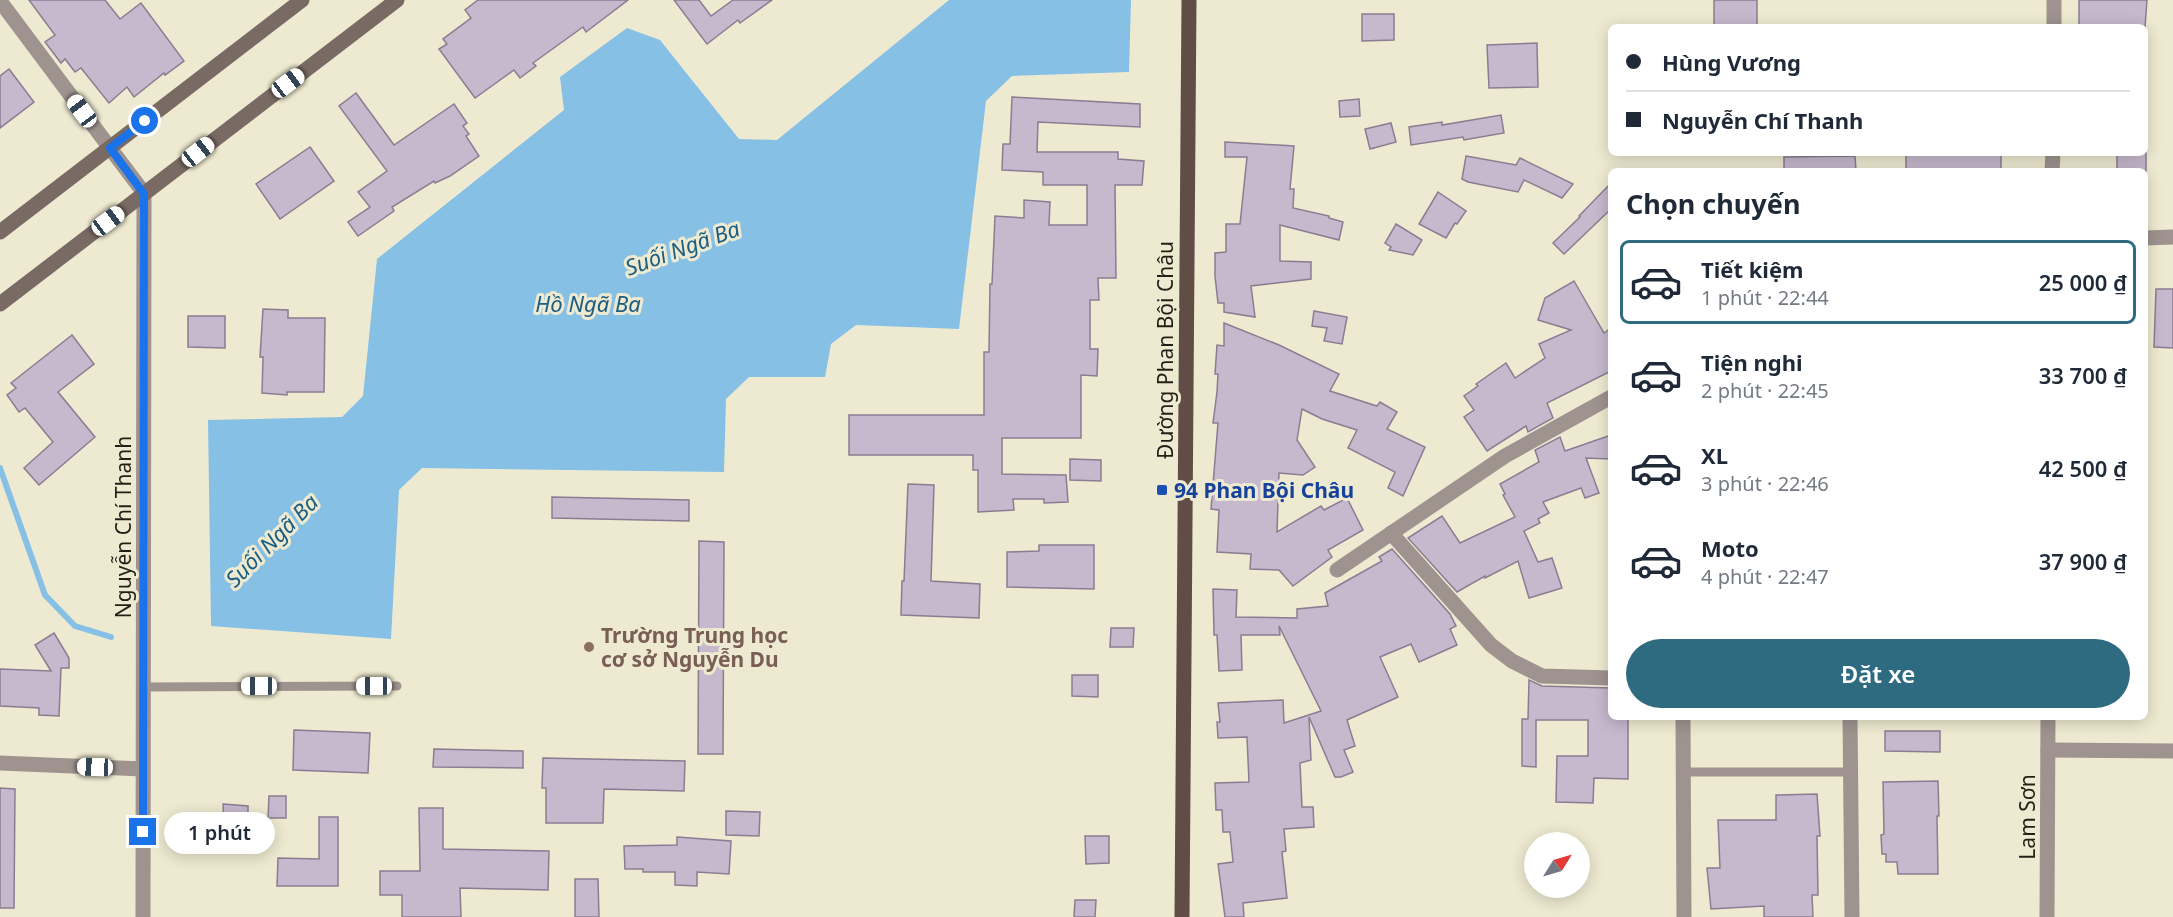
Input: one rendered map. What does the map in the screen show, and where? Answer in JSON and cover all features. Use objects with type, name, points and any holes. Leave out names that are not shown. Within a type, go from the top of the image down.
[{"type":"main road","points":[[0,232],[302,0]]},
{"type":"main road","points":[[0,304],[397,0]]},
{"type":"main road","name":"Đường Phan Bội Châu","points":[[1182,917],[1189,0]]},
{"type":"street","points":[[2054,0],[2054,24]]},
{"type":"street","points":[[0,1],[144,194]]},
{"type":"street","name":"Nguyễn Chí Thanh","points":[[143,917],[144,194]]},
{"type":"street","points":[[2148,238],[2173,237]]},
{"type":"street","points":[[1337,570],[1505,456],[1608,399]]},
{"type":"street","points":[[1391,532],[1491,645],[1512,661],[1542,676],[1608,678]]},
{"type":"street","points":[[1683,720],[1684,917]]},
{"type":"street","points":[[1850,720],[1852,917]]},
{"type":"street","name":"Lam Sơn","points":[[2047,917],[2048,720]]},
{"type":"street","points":[[2048,750],[2173,751]]},
{"type":"street","points":[[0,764],[143,769]]},
{"type":"lane","points":[[143,687],[397,686]]},
{"type":"lane","points":[[1683,772],[1851,772]]},
{"type":"water","name":"Hồ Ngã Ba","points":[[949,0],[1131,0],[1129,72],[1012,76],[986,101],[959,329],[856,325],[831,344],[825,377],[749,377],[726,399],[724,472],[422,468],[399,490],[391,639],[211,626],[208,420],[342,417],[363,396],[377,259],[564,110],[560,77],[627,28],[660,40],[739,139],[777,140]]},
{"type":"building","points":[[29,0],[105,0],[120,19],[141,3],[184,61],[165,75],[164,73],[134,97],[127,87],[109,103],[81,68],[75,72],[65,59],[61,63],[45,42],[55,35]]},
{"type":"building","points":[[478,0],[628,0],[586,32],[583,27],[533,63],[536,66],[520,78],[514,70],[475,98],[439,49],[447,44],[443,39],[471,18],[465,10]]},
{"type":"building","points":[[674,0],[699,0],[711,16],[733,0],[772,0],[740,23],[738,20],[707,44]]},
{"type":"building","points":[[1714,0],[1757,0],[1757,24],[1714,24]]},
{"type":"building","points":[[2079,0],[2147,0],[2145,24],[2079,24]]},
{"type":"building","points":[[1362,14],[1394,14],[1394,40],[1362,41]]},
{"type":"building","points":[[1537,43],[1538,87],[1489,88],[1487,45]]},
{"type":"building","points":[[9,69],[34,102],[0,128],[0,76]]},
{"type":"building","points":[[356,93],[394,145],[454,104],[467,123],[463,126],[469,134],[466,136],[479,156],[450,176],[435,183],[434,181],[392,207],[394,211],[358,236],[348,222],[370,207],[358,192],[387,171],[339,106]]},
{"type":"building","points":[[1012,97],[1140,104],[1140,127],[1038,122],[1037,152],[1118,152],[1118,159],[1144,161],[1142,185],[1115,185],[1116,278],[1098,278],[1099,300],[1090,300],[1090,349],[1098,349],[1097,376],[1081,375],[1081,438],[1002,438],[1002,474],[1066,475],[1068,502],[1044,503],[1044,499],[1013,499],[1014,510],[978,512],[978,470],[973,470],[973,455],[849,455],[849,415],[984,415],[984,352],[989,352],[990,284],[992,284],[995,216],[1024,218],[1024,200],[1050,202],[1049,225],[1087,225],[1087,185],[1043,185],[1043,172],[1002,170],[1003,144],[1010,144]]},
{"type":"building","points":[[1359,99],[1360,116],[1340,117],[1339,101]]},
{"type":"building","points":[[1501,115],[1504,133],[1464,140],[1463,137],[1411,145],[1409,127],[1442,122],[1442,125]]},
{"type":"building","points":[[1391,123],[1396,142],[1370,149],[1365,129]]},
{"type":"building","points":[[1225,142],[1294,146],[1290,189],[1294,189],[1293,208],[1329,216],[1329,218],[1343,222],[1339,240],[1280,225],[1280,261],[1311,262],[1311,279],[1251,286],[1255,317],[1224,312],[1224,303],[1218,303],[1215,253],[1226,252],[1226,224],[1240,224],[1247,157],[1225,157]]},
{"type":"building","points":[[310,147],[334,181],[280,219],[256,184]]},
{"type":"building","points":[[1466,156],[1516,165],[1520,158],[1573,184],[1562,198],[1524,180],[1518,192],[1468,182],[1462,179]]},
{"type":"building","points":[[1855,156],[1856,168],[1784,168],[1784,157]]},
{"type":"building","points":[[1906,156],[2001,156],[2001,168],[1906,168]]},
{"type":"building","points":[[2117,156],[2146,156],[2146,168],[2117,168]]},
{"type":"building","points":[[1608,186],[1608,212],[1564,254],[1553,243]]},
{"type":"building","points":[[1438,192],[1466,211],[1446,238],[1419,224]]},
{"type":"building","points":[[1396,224],[1422,240],[1413,255],[1389,250],[1391,247],[1385,243]]},
{"type":"building","points":[[1574,281],[1604,333],[1608,330],[1608,372],[1547,403],[1553,418],[1528,432],[1526,426],[1487,451],[1464,417],[1474,410],[1464,396],[1478,386],[1476,384],[1506,363],[1515,378],[1545,358],[1539,344],[1571,330],[1538,320],[1545,298]]},
{"type":"building","points":[[2156,289],[2173,289],[2173,348],[2154,347]]},
{"type":"building","points":[[263,309],[288,310],[288,318],[325,318],[324,392],[287,392],[287,395],[262,393],[263,357],[260,357]]},
{"type":"building","points":[[1314,311],[1347,317],[1342,344],[1324,341],[1327,328],[1312,326]]},
{"type":"building","points":[[188,316],[225,316],[225,348],[188,347]]},
{"type":"building","points":[[1224,323],[1279,345],[1339,374],[1330,391],[1377,406],[1380,402],[1397,412],[1387,429],[1425,447],[1403,496],[1388,488],[1395,472],[1348,448],[1357,430],[1322,419],[1302,409],[1297,440],[1315,467],[1303,475],[1279,473],[1277,532],[1321,506],[1324,510],[1347,498],[1363,530],[1328,550],[1332,557],[1293,586],[1279,570],[1250,569],[1251,554],[1217,552],[1219,510],[1211,509],[1218,423],[1213,423],[1218,374],[1215,374],[1217,345],[1224,346]]},
{"type":"building","points":[[72,335],[94,364],[58,392],[95,437],[39,485],[24,468],[53,442],[25,408],[19,412],[7,395],[16,388],[11,383]]},
{"type":"building","points":[[1608,436],[1608,459],[1586,458],[1599,493],[1585,498],[1581,488],[1543,502],[1549,513],[1538,519],[1540,523],[1524,531],[1538,562],[1552,558],[1562,588],[1529,598],[1518,561],[1457,592],[1408,538],[1442,516],[1460,543],[1515,517],[1503,495],[1505,494],[1500,484],[1539,462],[1535,450],[1560,437],[1565,451]]},
{"type":"building","points":[[1070,459],[1101,460],[1101,481],[1070,480]]},
{"type":"building","points":[[908,484],[934,485],[931,581],[980,584],[979,618],[901,615]]},
{"type":"building","points":[[552,497],[689,500],[689,521],[552,518]]},
{"type":"building","points":[[699,541],[724,542],[723,754],[698,754]]},
{"type":"building","points":[[1039,545],[1094,545],[1094,589],[1007,587],[1007,552],[1039,551]]},
{"type":"building","points":[[1392,549],[1450,614],[1456,626],[1450,629],[1457,645],[1419,662],[1411,644],[1380,657],[1398,697],[1347,720],[1355,746],[1344,750],[1353,772],[1335,777],[1309,717],[1311,760],[1300,763],[1302,807],[1313,807],[1314,827],[1284,829],[1286,851],[1282,852],[1287,898],[1243,903],[1244,917],[1225,917],[1218,864],[1233,862],[1230,832],[1223,832],[1222,810],[1216,810],[1215,783],[1249,782],[1247,737],[1218,738],[1217,722],[1220,722],[1218,703],[1283,700],[1284,723],[1321,711],[1279,626],[1280,635],[1241,635],[1242,670],[1219,671],[1217,635],[1214,635],[1213,589],[1237,590],[1236,617],[1297,618],[1297,609],[1328,606],[1325,593],[1382,561],[1379,557]]},
{"type":"building","points":[[1111,628],[1134,628],[1133,647],[1110,647]]},
{"type":"building","points":[[54,633],[69,658],[69,668],[61,668],[59,716],[39,715],[39,708],[0,706],[0,669],[51,671],[35,645]]},
{"type":"building","points":[[1072,675],[1098,675],[1098,697],[1072,696]]},
{"type":"building","points":[[1529,680],[1542,686],[1608,688],[1608,720],[1628,720],[1628,779],[1594,778],[1593,803],[1556,802],[1557,756],[1588,756],[1588,720],[1536,720],[1536,767],[1522,766],[1522,719],[1528,719]]},
{"type":"building","points":[[294,730],[370,733],[368,773],[293,770]]},
{"type":"building","points":[[1885,731],[1940,731],[1940,752],[1885,751]]},
{"type":"building","points":[[434,749],[523,751],[523,768],[433,767]]},
{"type":"building","points":[[543,758],[685,761],[684,791],[604,789],[603,823],[546,823],[546,788],[542,788]]},
{"type":"building","points":[[1938,781],[1938,874],[1898,874],[1897,862],[1886,862],[1886,854],[1882,854],[1883,782]]},
{"type":"building","points":[[0,788],[15,789],[14,908],[0,908]]},
{"type":"building","points":[[1817,794],[1820,836],[1817,836],[1818,895],[1812,895],[1813,917],[1764,917],[1764,906],[1711,909],[1707,868],[1720,868],[1718,820],[1776,820],[1776,795]]},
{"type":"building","points":[[269,796],[286,796],[286,818],[268,818]]},
{"type":"building","points":[[223,804],[248,806],[248,834],[229,835],[228,824],[224,824]]},
{"type":"building","points":[[419,808],[443,808],[443,849],[549,851],[548,890],[460,888],[461,917],[402,917],[402,895],[380,895],[380,871],[420,871]]},
{"type":"building","points":[[726,811],[760,812],[759,836],[726,835]]},
{"type":"building","points":[[319,817],[338,817],[338,886],[277,886],[278,858],[319,859]]},
{"type":"building","points":[[1085,836],[1109,836],[1109,863],[1086,864]]},
{"type":"building","points":[[677,837],[731,841],[729,874],[697,872],[697,886],[675,885],[675,872],[643,872],[643,869],[625,869],[624,846],[677,845]]},
{"type":"building","points":[[575,879],[598,879],[599,917],[575,917]]},
{"type":"building","points":[[1075,900],[1096,900],[1095,917],[1074,917]]},
{"type":"waterway","name":"Suối Ngã Ba","points":[[0,468],[45,595],[75,626],[111,637]]},
{"type":"place","name":"94 Phan Bội Châu","points":[[1162,490]]},
{"type":"place","name":"Trường Trung học cơ sở Nguyễn Du","points":[[589,647]]},
{"type":"route","points":[[143,832],[144,194],[110,148],[145,121]]}]
